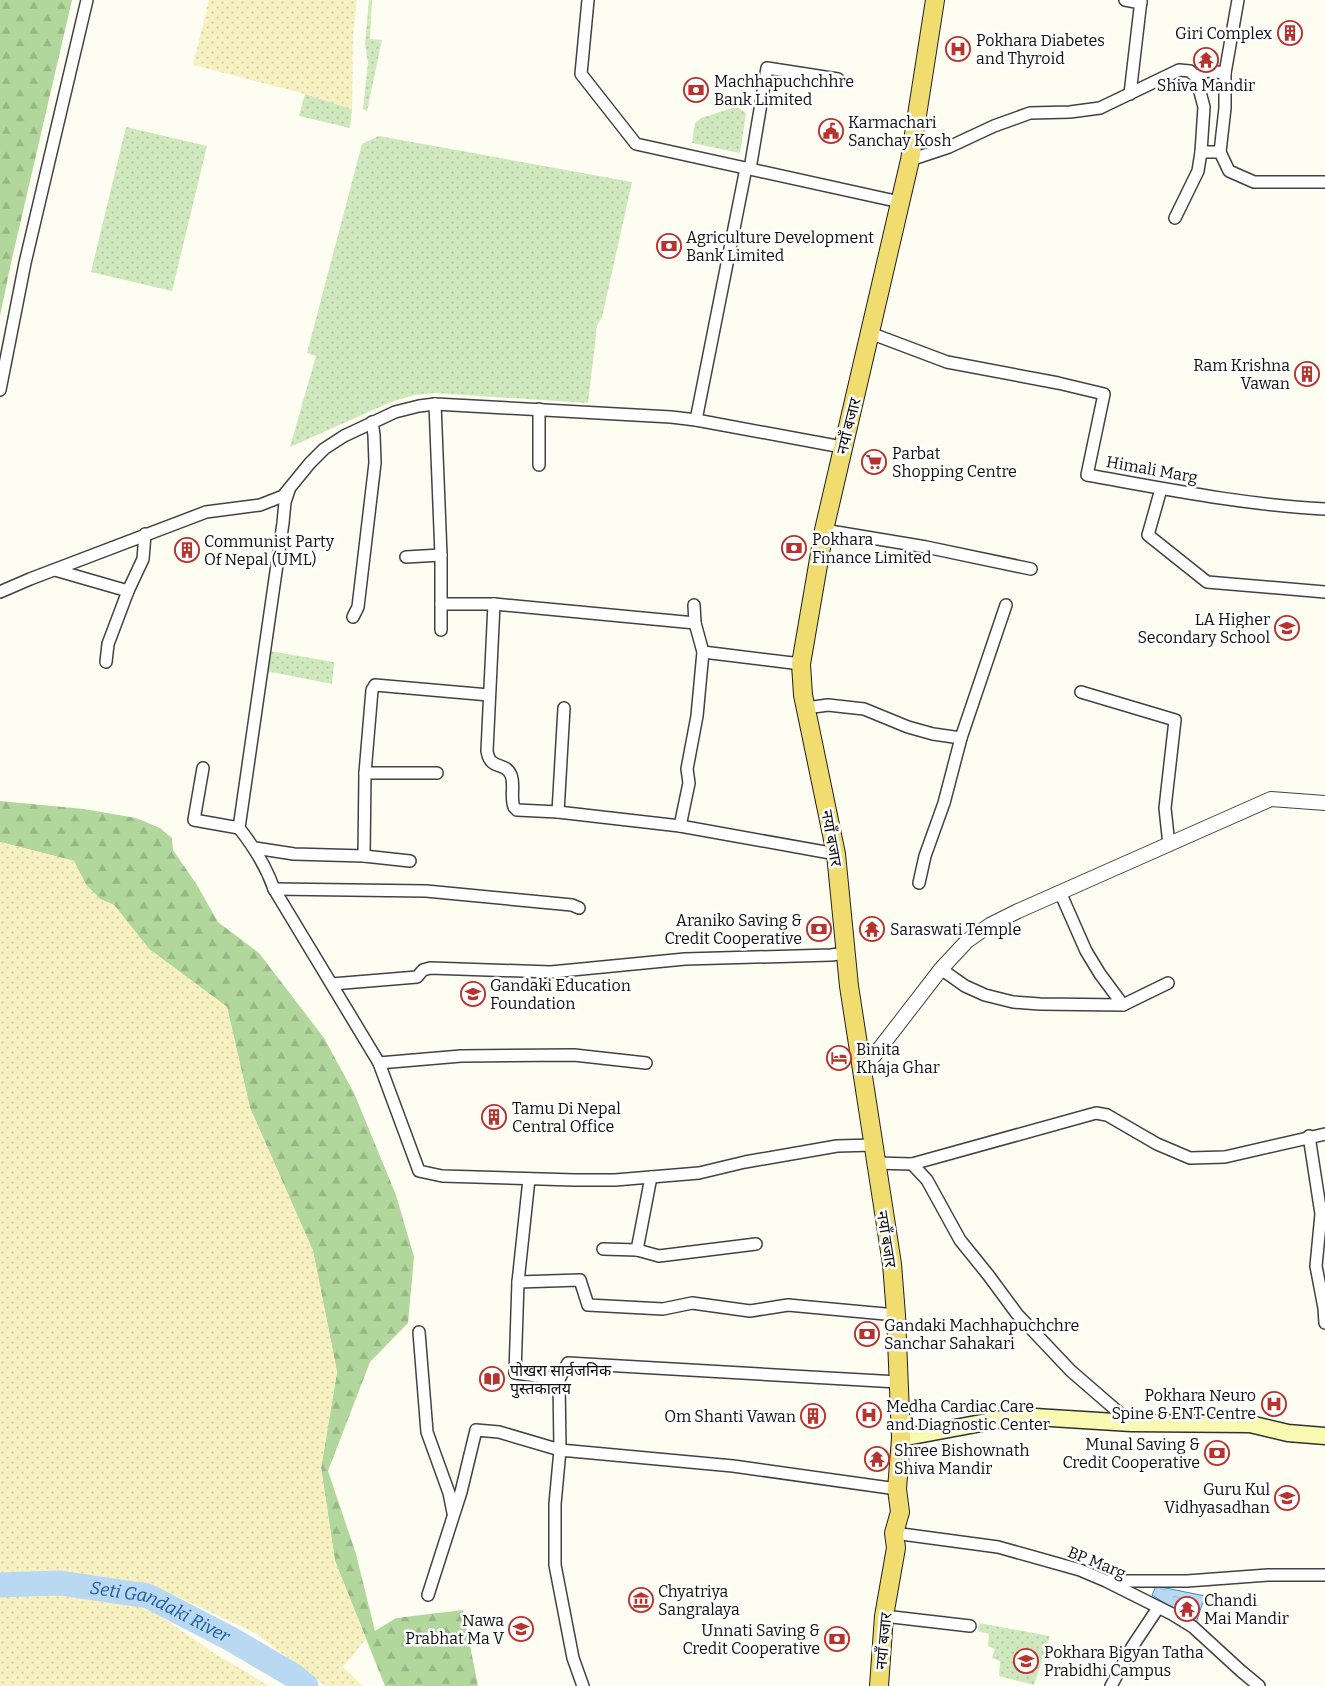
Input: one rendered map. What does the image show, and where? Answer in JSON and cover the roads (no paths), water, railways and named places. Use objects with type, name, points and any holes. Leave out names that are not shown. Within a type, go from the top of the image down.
[{"type":"main road","name":"नयाँ बजार","points":[[879,1686],[884,1616],[896,1548],[894,1533],[900,1512],[897,1489],[901,1438],[896,1315],[892,1264],[849,986],[836,854],[806,708],[801,664],[824,530],[910,160],[936,0]]},
{"type":"main road","points":[[901,1438],[1019,1416],[1131,1423],[1250,1424],[1288,1432],[1325,1436]]},
{"type":"street","points":[[0,390],[25,263],[87,0]]},
{"type":"street","points":[[588,0],[581,74],[636,144],[900,202]]},
{"type":"street","points":[[1125,0],[1141,2],[1130,94]]},
{"type":"street","points":[[1238,0],[1225,73],[1225,108],[1220,152],[1229,171],[1254,182],[1325,182]]},
{"type":"street","points":[[696,420],[767,68],[838,79]]},
{"type":"street","points":[[910,160],[949,147],[994,126],[1030,113],[1070,112],[1100,108],[1179,70],[1190,71],[1196,77],[1204,107],[1201,152],[1198,172],[1175,218]]},
{"type":"street","points":[[1196,77],[1208,72],[1225,73]]},
{"type":"street","points":[[1201,152],[1220,152]]},
{"type":"street","name":"Himali Marg","points":[[870,333],[947,362],[1058,383],[1104,394],[1088,475],[1161,489],[1285,507],[1325,509]]},
{"type":"street","points":[[0,592],[145,534],[206,512],[260,504],[283,496],[324,449],[344,436],[372,422],[395,412],[419,406],[435,404],[696,420],[842,447]]},
{"type":"street","points":[[435,404],[441,555],[441,630]]},
{"type":"street","points":[[539,410],[539,466]]},
{"type":"street","points":[[353,617],[358,607],[374,472],[372,422]]},
{"type":"street","points":[[1161,489],[1148,535],[1207,582],[1325,592]]},
{"type":"street","points":[[239,828],[283,523],[284,502],[289,490]]},
{"type":"street","points":[[824,530],[926,547],[1031,569]]},
{"type":"street","points":[[106,662],[108,644],[128,591],[143,559],[145,534]]},
{"type":"street","points":[[406,557],[441,555]]},
{"type":"street","points":[[55,570],[128,591]]},
{"type":"street","points":[[441,604],[494,604],[694,623]]},
{"type":"street","points":[[494,604],[488,757],[491,762],[506,768],[510,774],[514,807],[517,810],[558,812],[680,826],[836,854]]},
{"type":"street","points":[[919,883],[925,856],[944,803],[960,738],[1006,605]]},
{"type":"street","points":[[680,826],[689,783],[687,769],[697,716],[703,652],[694,623],[694,606]]},
{"type":"street","points":[[703,652],[801,664]]},
{"type":"street","points":[[364,856],[365,773],[374,685],[490,695]]},
{"type":"street","points":[[1081,692],[1175,720],[1165,808],[1169,845]]},
{"type":"street","points":[[806,708],[828,705],[864,709],[908,727],[960,738]]},
{"type":"street","points":[[558,812],[564,708]]},
{"type":"street","points":[[203,768],[194,820],[239,828],[255,848],[268,872],[274,889],[378,1063],[419,1171],[442,1176],[529,1179],[574,1180],[651,1177],[699,1173],[745,1162],[837,1146],[912,1164],[1096,1113],[1107,1114],[1157,1144],[1190,1158],[1225,1157],[1309,1136],[1325,1134]]},
{"type":"street","points":[[365,773],[437,773]]},
{"type":"street","points":[[863,1070],[941,969],[967,941],[990,925],[1271,799],[1325,802]]},
{"type":"street","points":[[255,848],[294,854],[364,856],[410,861]]},
{"type":"street","points":[[274,889],[426,891],[572,905],[579,908]]},
{"type":"street","points":[[1060,892],[1086,951],[1123,1005]]},
{"type":"street","points":[[332,984],[417,977],[423,970],[430,968],[551,972],[685,959],[832,956],[846,953]]},
{"type":"street","points":[[941,969],[965,986],[978,992],[1013,1002],[1123,1005],[1168,983]]},
{"type":"street","points":[[378,1063],[461,1056],[574,1055],[646,1063]]},
{"type":"street","points":[[1309,1136],[1321,1214],[1316,1266],[1325,1323]]},
{"type":"street","points":[[912,1164],[927,1180],[960,1240],[1017,1314],[1071,1371],[1131,1423]]},
{"type":"street","points":[[637,1250],[651,1177]]},
{"type":"street","points":[[529,1179],[518,1282],[515,1373],[559,1379]]},
{"type":"street","points":[[603,1249],[637,1250],[658,1256],[756,1244]]},
{"type":"street","points":[[518,1282],[580,1280],[588,1305],[662,1310],[692,1303],[750,1311],[788,1305],[896,1315]]},
{"type":"street","points":[[419,1332],[427,1432],[449,1493],[453,1514]]},
{"type":"street","points":[[583,1686],[573,1658],[555,1565],[555,1504],[560,1450],[559,1379],[568,1363],[898,1382]]},
{"type":"street","points":[[428,1595],[461,1492],[476,1430],[499,1432],[560,1450],[733,1466],[897,1489]]},
{"type":"street","name":"BP Marg","points":[[894,1533],[998,1547],[1080,1570],[1106,1581],[1193,1627],[1259,1686]]},
{"type":"street","points":[[1106,1581],[1187,1580],[1268,1575],[1325,1575]]},
{"type":"street","points":[[1111,1686],[1132,1647],[1158,1608]]},
{"type":"street","points":[[884,1616],[970,1626]]},
{"type":"water","name":"Chandi Mai Mandir","points":[[1156,1586],[1205,1596],[1196,1623],[1152,1595]]},
{"type":"waterway","name":"Seti Gandaki River","points":[[0,1585],[60,1583],[148,1596],[231,1639],[294,1676],[306,1686]]},
{"type":"place","name":"Giri Complex","points":[[1290,33]]},
{"type":"place","name":"Pokhara Diabetes and Thyroid","points":[[958,49]]},
{"type":"place","name":"Shiva Mandir","points":[[1206,60]]},
{"type":"place","name":"Machhapuchchhre Bank Limited","points":[[696,90]]},
{"type":"place","name":"Karmachari Sanchay Kosh","points":[[831,131]]},
{"type":"place","name":"Agriculture Development Bank Limited","points":[[669,246]]},
{"type":"place","name":"Ram Krishna Vawan","points":[[1307,374]]},
{"type":"place","name":"Parbat Shopping Centre","points":[[874,462]]},
{"type":"place","name":"Pokhara Finance Limited","points":[[794,548]]},
{"type":"place","name":"Communist Party Of Nepal (UML)","points":[[187,550]]},
{"type":"place","name":"LA Higher Secondary School","points":[[1287,628]]},
{"type":"place","name":"Araniko Saving & Credit Cooperative","points":[[819,929]]},
{"type":"place","name":"Saraswati Temple","points":[[872,929]]},
{"type":"place","name":"Gandaki Education Foundation","points":[[473,994]]},
{"type":"place","name":"Binita Khaja Ghar","points":[[839,1058]]},
{"type":"place","name":"Tamu Di Nepal Central Office","points":[[494,1117]]},
{"type":"place","name":"Gandaki Machhapuchchre Sanchar Sahakari","points":[[867,1334]]},
{"type":"place","name":"पोखरा सार्वजनिक पुस्तकालय","points":[[492,1379]]},
{"type":"place","name":"Pokhara Neuro Spine & ENT Centre","points":[[1274,1404]]},
{"type":"place","name":"Medha Cardiac Care and Diagnostic Center","points":[[869,1415]]},
{"type":"place","name":"Om Shanti Vawan","points":[[813,1416]]},
{"type":"place","name":"Munal Saving & Credit Cooperative","points":[[1217,1453]]},
{"type":"place","name":"Shree Bishownath Shiva Mandir","points":[[877,1459]]},
{"type":"place","name":"Guru Kul Vidhyasadhan","points":[[1287,1498]]},
{"type":"place","name":"Chyatriya Sangralaya","points":[[641,1600]]},
{"type":"place","name":"Chandi Mai Mandir","points":[[1187,1609]]},
{"type":"place","name":"Nawa Prabhat Ma V","points":[[521,1629]]},
{"type":"place","name":"Unnati Saving & Credit Cooperative","points":[[837,1639]]},
{"type":"place","name":"Pokhara Bigyan Tatha Prabidhi Campus","points":[[1026,1661]]}]
